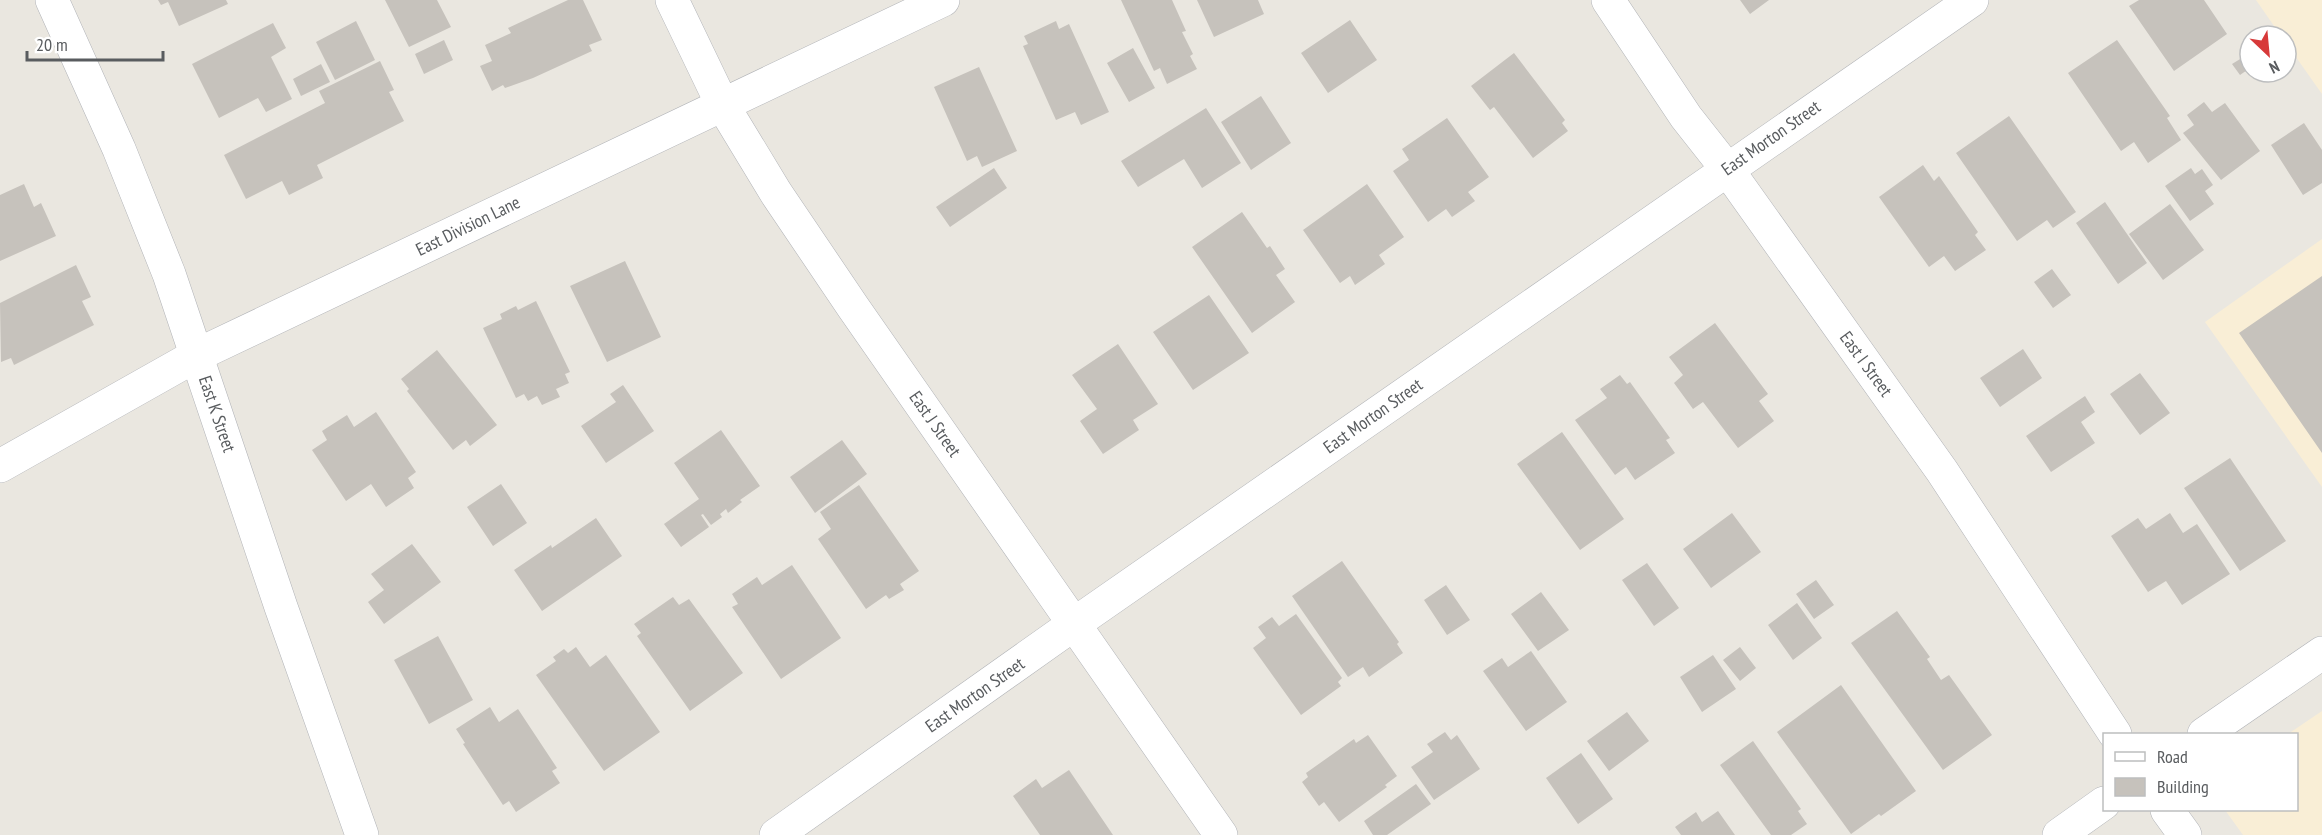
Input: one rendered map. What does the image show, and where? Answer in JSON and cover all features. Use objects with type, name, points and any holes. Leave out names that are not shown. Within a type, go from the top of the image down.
[{"type":"street","name":"East K Street","points":[[51,0],[119,148],[169,274],[281,607],[362,835]]},
{"type":"street","name":"East J Street","points":[[672,0],[722,104],[776,193],[1221,835]]},
{"type":"street","name":"East Division Lane","points":[[0,466],[197,355],[943,0]]},
{"type":"street","name":"East I Street","points":[[1608,0],[1686,117],[1726,169],[1942,471],[2114,733]]},
{"type":"street","name":"East Morton Street","points":[[776,835],[1074,624],[1972,0]]},
{"type":"street","points":[[2207,733],[2322,653]]},
{"type":"street","points":[[2059,835],[2103,804]]},
{"type":"street","points":[[2168,811],[2185,835]]},
{"type":"shaded area","points":[[2256,0],[2322,0],[2322,94],[2298,60],[2298,24],[2273,24]]},
{"type":"shaded area","points":[[2322,239],[2322,487],[2205,322]]},
{"type":"shaded area","points":[[2322,711],[2322,835],[2243,835],[2226,811],[2298,811],[2298,733],[2289,733]]},
{"type":"building","points":[[158,0],[226,0],[228,4],[179,26],[168,2],[161,5]]},
{"type":"building","points":[[385,0],[437,0],[451,27],[409,47]]},
{"type":"building","points":[[568,0],[583,0],[602,40],[589,45],[592,51],[533,78],[505,88],[503,85],[492,91],[480,66],[492,61],[485,45],[511,33],[508,28]]},
{"type":"building","points":[[1121,0],[1172,0],[1186,31],[1182,32],[1193,54],[1190,56],[1197,69],[1167,84],[1160,68],[1154,71]]},
{"type":"building","points":[[1197,0],[1258,0],[1264,14],[1214,37]]},
{"type":"building","points":[[1740,0],[1769,0],[1750,14]]},
{"type":"building","points":[[2139,0],[2204,0],[2227,34],[2174,71],[2129,6]]},
{"type":"building","points":[[1350,20],[1377,60],[1328,93],[1301,53]]},
{"type":"building","points":[[356,21],[375,60],[335,80],[316,42]]},
{"type":"building","points":[[1056,21],[1059,29],[1069,24],[1109,112],[1081,125],[1075,112],[1056,120],[1023,46],[1028,44],[1024,36]]},
{"type":"building","points":[[273,23],[286,48],[271,57],[292,99],[266,112],[258,98],[219,118],[192,64]]},
{"type":"building","points":[[444,40],[453,60],[424,74],[415,54]]},
{"type":"building","points":[[2117,40],[2170,116],[2167,118],[2181,140],[2148,163],[2134,142],[2121,151],[2068,73]]},
{"type":"building","points":[[1133,48],[1155,88],[1129,102],[1107,63]]},
{"type":"building","points":[[1514,53],[1565,120],[1562,123],[1568,131],[1533,158],[1494,107],[1490,110],[1471,86]]},
{"type":"building","points":[[2238,60],[2238,72],[2232,64]]},
{"type":"building","points":[[380,61],[394,90],[389,92],[404,121],[317,165],[323,178],[289,195],[282,181],[246,199],[224,155],[325,103],[319,91]]},
{"type":"building","points":[[321,64],[330,82],[301,96],[293,79]]},
{"type":"building","points":[[979,67],[1017,151],[982,167],[977,156],[967,161],[934,87]]},
{"type":"building","points":[[1261,96],[1291,143],[1251,170],[1221,122]]},
{"type":"building","points":[[2204,102],[2212,112],[2225,103],[2260,151],[2221,180],[2183,133],[2194,125],[2187,115]]},
{"type":"building","points":[[1206,108],[1241,163],[1202,188],[1184,159],[1138,187],[1121,161]]},
{"type":"building","points":[[2009,116],[2076,212],[2053,228],[2047,220],[2017,241],[1956,153]]},
{"type":"building","points":[[1447,118],[1489,177],[1468,192],[1475,201],[1452,217],[1446,209],[1428,222],[1393,171],[1409,160],[1402,149]]},
{"type":"building","points":[[2304,123],[2322,150],[2322,183],[2303,195],[2271,145]]},
{"type":"building","points":[[1923,165],[1934,181],[1939,176],[1978,232],[1975,235],[1986,250],[1955,271],[1944,256],[1929,267],[1879,197]]},
{"type":"building","points":[[994,168],[1007,188],[950,227],[936,207]]},
{"type":"building","points":[[2191,168],[2195,174],[2202,169],[2213,185],[2205,191],[2214,204],[2190,221],[2165,186]]},
{"type":"building","points":[[24,184],[34,207],[41,203],[56,236],[0,261],[0,195]]},
{"type":"building","points":[[1367,184],[1404,237],[1379,255],[1385,264],[1355,285],[1350,276],[1340,283],[1303,230]]},
{"type":"building","points":[[2105,202],[2147,263],[2118,284],[2076,223]]},
{"type":"building","points":[[2170,204],[2204,250],[2163,280],[2129,234]]},
{"type":"building","points":[[1242,212],[1267,248],[1270,246],[1285,269],[1276,275],[1295,302],[1252,333],[1192,247]]},
{"type":"building","points":[[625,261],[661,337],[607,362],[570,286]]},
{"type":"building","points":[[76,265],[91,297],[82,301],[94,325],[14,365],[11,358],[1,362],[0,303]]},
{"type":"building","points":[[2052,269],[2071,295],[2053,308],[2034,282]]},
{"type":"building","points":[[2322,276],[2322,453],[2239,333]]},
{"type":"building","points":[[1209,295],[1249,353],[1193,390],[1153,332]]},
{"type":"building","points":[[536,301],[570,372],[565,374],[569,383],[556,389],[560,397],[542,405],[537,396],[528,401],[524,394],[516,398],[483,328],[502,319],[500,314],[516,306],[518,310]]},
{"type":"building","points":[[1715,323],[1768,394],[1759,401],[1774,421],[1738,448],[1703,402],[1693,409],[1674,383],[1683,375],[1669,357]]},
{"type":"building","points":[[1118,344],[1158,404],[1133,420],[1139,430],[1103,454],[1080,421],[1097,409],[1072,375]]},
{"type":"building","points":[[2023,349],[2042,378],[2000,407],[1980,378]]},
{"type":"building","points":[[437,350],[497,425],[470,446],[466,440],[453,450],[407,391],[409,389],[401,379]]},
{"type":"building","points":[[2140,373],[2170,413],[2140,435],[2110,394]]},
{"type":"building","points":[[1620,375],[1627,384],[1630,382],[1670,438],[1666,440],[1675,453],[1635,480],[1626,467],[1615,475],[1575,420],[1607,398],[1600,389]]},
{"type":"building","points":[[623,385],[654,431],[606,463],[581,426],[616,402],[610,394]]},
{"type":"building","points":[[2085,396],[2095,412],[2081,422],[2095,443],[2051,472],[2026,436]]},
{"type":"building","points":[[376,412],[416,472],[408,478],[414,488],[386,507],[371,484],[346,501],[312,450],[327,440],[322,431],[347,415],[354,427]]},
{"type":"building","points":[[721,430],[760,486],[740,500],[742,502],[728,513],[726,509],[720,514],[722,517],[711,525],[703,514],[701,515],[709,527],[681,547],[664,524],[699,499],[674,463]]},
{"type":"building","points":[[1562,432],[1624,519],[1580,550],[1517,464]]},
{"type":"building","points":[[842,440],[867,474],[815,513],[790,477]]},
{"type":"building","points":[[2230,458],[2286,541],[2240,571],[2184,488]]},
{"type":"building","points":[[501,484],[527,523],[493,546],[467,507]]},
{"type":"building","points":[[859,485],[919,571],[900,584],[904,590],[889,599],[886,595],[866,609],[818,539],[831,529],[820,512]]},
{"type":"building","points":[[1732,513],[1761,552],[1711,588],[1683,549]]},
{"type":"building","points":[[2170,513],[2183,533],[2197,524],[2230,574],[2182,605],[2166,581],[2148,592],[2111,536],[2138,518],[2146,529]]},
{"type":"building","points":[[596,518],[622,556],[542,611],[514,570]]},
{"type":"building","points":[[412,544],[441,582],[384,624],[368,602],[384,590],[371,574]]},
{"type":"building","points":[[1342,561],[1399,642],[1397,644],[1403,653],[1369,677],[1363,667],[1348,677],[1292,596]]},
{"type":"building","points":[[1647,563],[1679,608],[1654,626],[1622,580]]},
{"type":"building","points":[[792,565],[841,638],[781,679],[732,607],[738,604],[732,594],[757,577],[762,585]]},
{"type":"building","points":[[1816,580],[1834,605],[1814,619],[1796,594]]},
{"type":"building","points":[[1446,585],[1470,620],[1447,635],[1424,600]]},
{"type":"building","points":[[1541,592],[1569,630],[1538,651],[1511,614]]},
{"type":"building","points":[[673,597],[679,605],[689,599],[743,673],[690,711],[637,636],[641,633],[634,624]]},
{"type":"building","points":[[1797,603],[1822,638],[1793,660],[1768,625]]},
{"type":"building","points":[[1897,611],[1930,657],[1927,659],[1941,680],[1949,675],[1992,735],[1943,770],[1851,643]]},
{"type":"building","points":[[1296,614],[1342,678],[1338,682],[1341,686],[1301,715],[1253,648],[1266,638],[1258,627],[1272,617],[1279,626]]},
{"type":"building","points":[[438,636],[473,700],[429,724],[394,660]]},
{"type":"building","points":[[576,647],[590,667],[606,655],[660,732],[604,771],[536,675],[556,661],[553,657],[564,649],[568,653]]},
{"type":"building","points":[[1740,647],[1756,668],[1740,681],[1723,660]]},
{"type":"building","points":[[1531,651],[1567,702],[1526,731],[1483,671],[1502,658],[1508,667]]},
{"type":"building","points":[[1713,655],[1736,689],[1702,712],[1680,677]]},
{"type":"building","points":[[1841,685],[1916,791],[1851,834],[1777,732]]},
{"type":"building","points":[[490,707],[499,722],[518,709],[557,768],[552,771],[560,783],[516,812],[509,801],[503,805],[463,744],[465,743],[456,729]]},
{"type":"building","points":[[1627,712],[1649,741],[1609,771],[1587,741]]},
{"type":"building","points":[[1445,732],[1451,740],[1457,735],[1480,769],[1434,800],[1411,767],[1433,752],[1427,744]]},
{"type":"building","points":[[1368,735],[1397,776],[1385,785],[1387,787],[1339,822],[1324,802],[1319,806],[1302,782],[1308,777],[1306,773],[1354,739],[1356,743]]},
{"type":"building","points":[[1753,741],[1801,809],[1798,811],[1807,824],[1791,835],[1771,835],[1720,765]]},
{"type":"building","points":[[1581,753],[1613,799],[1578,824],[1546,778]]},
{"type":"building","points":[[1069,770],[1113,835],[1040,835],[1013,796],[1036,779],[1042,788]]},
{"type":"building","points":[[1416,784],[1431,804],[1387,835],[1373,835],[1364,821]]},
{"type":"building","points":[[1718,811],[1735,835],[1681,835],[1675,827],[1696,812],[1702,822]]}]
